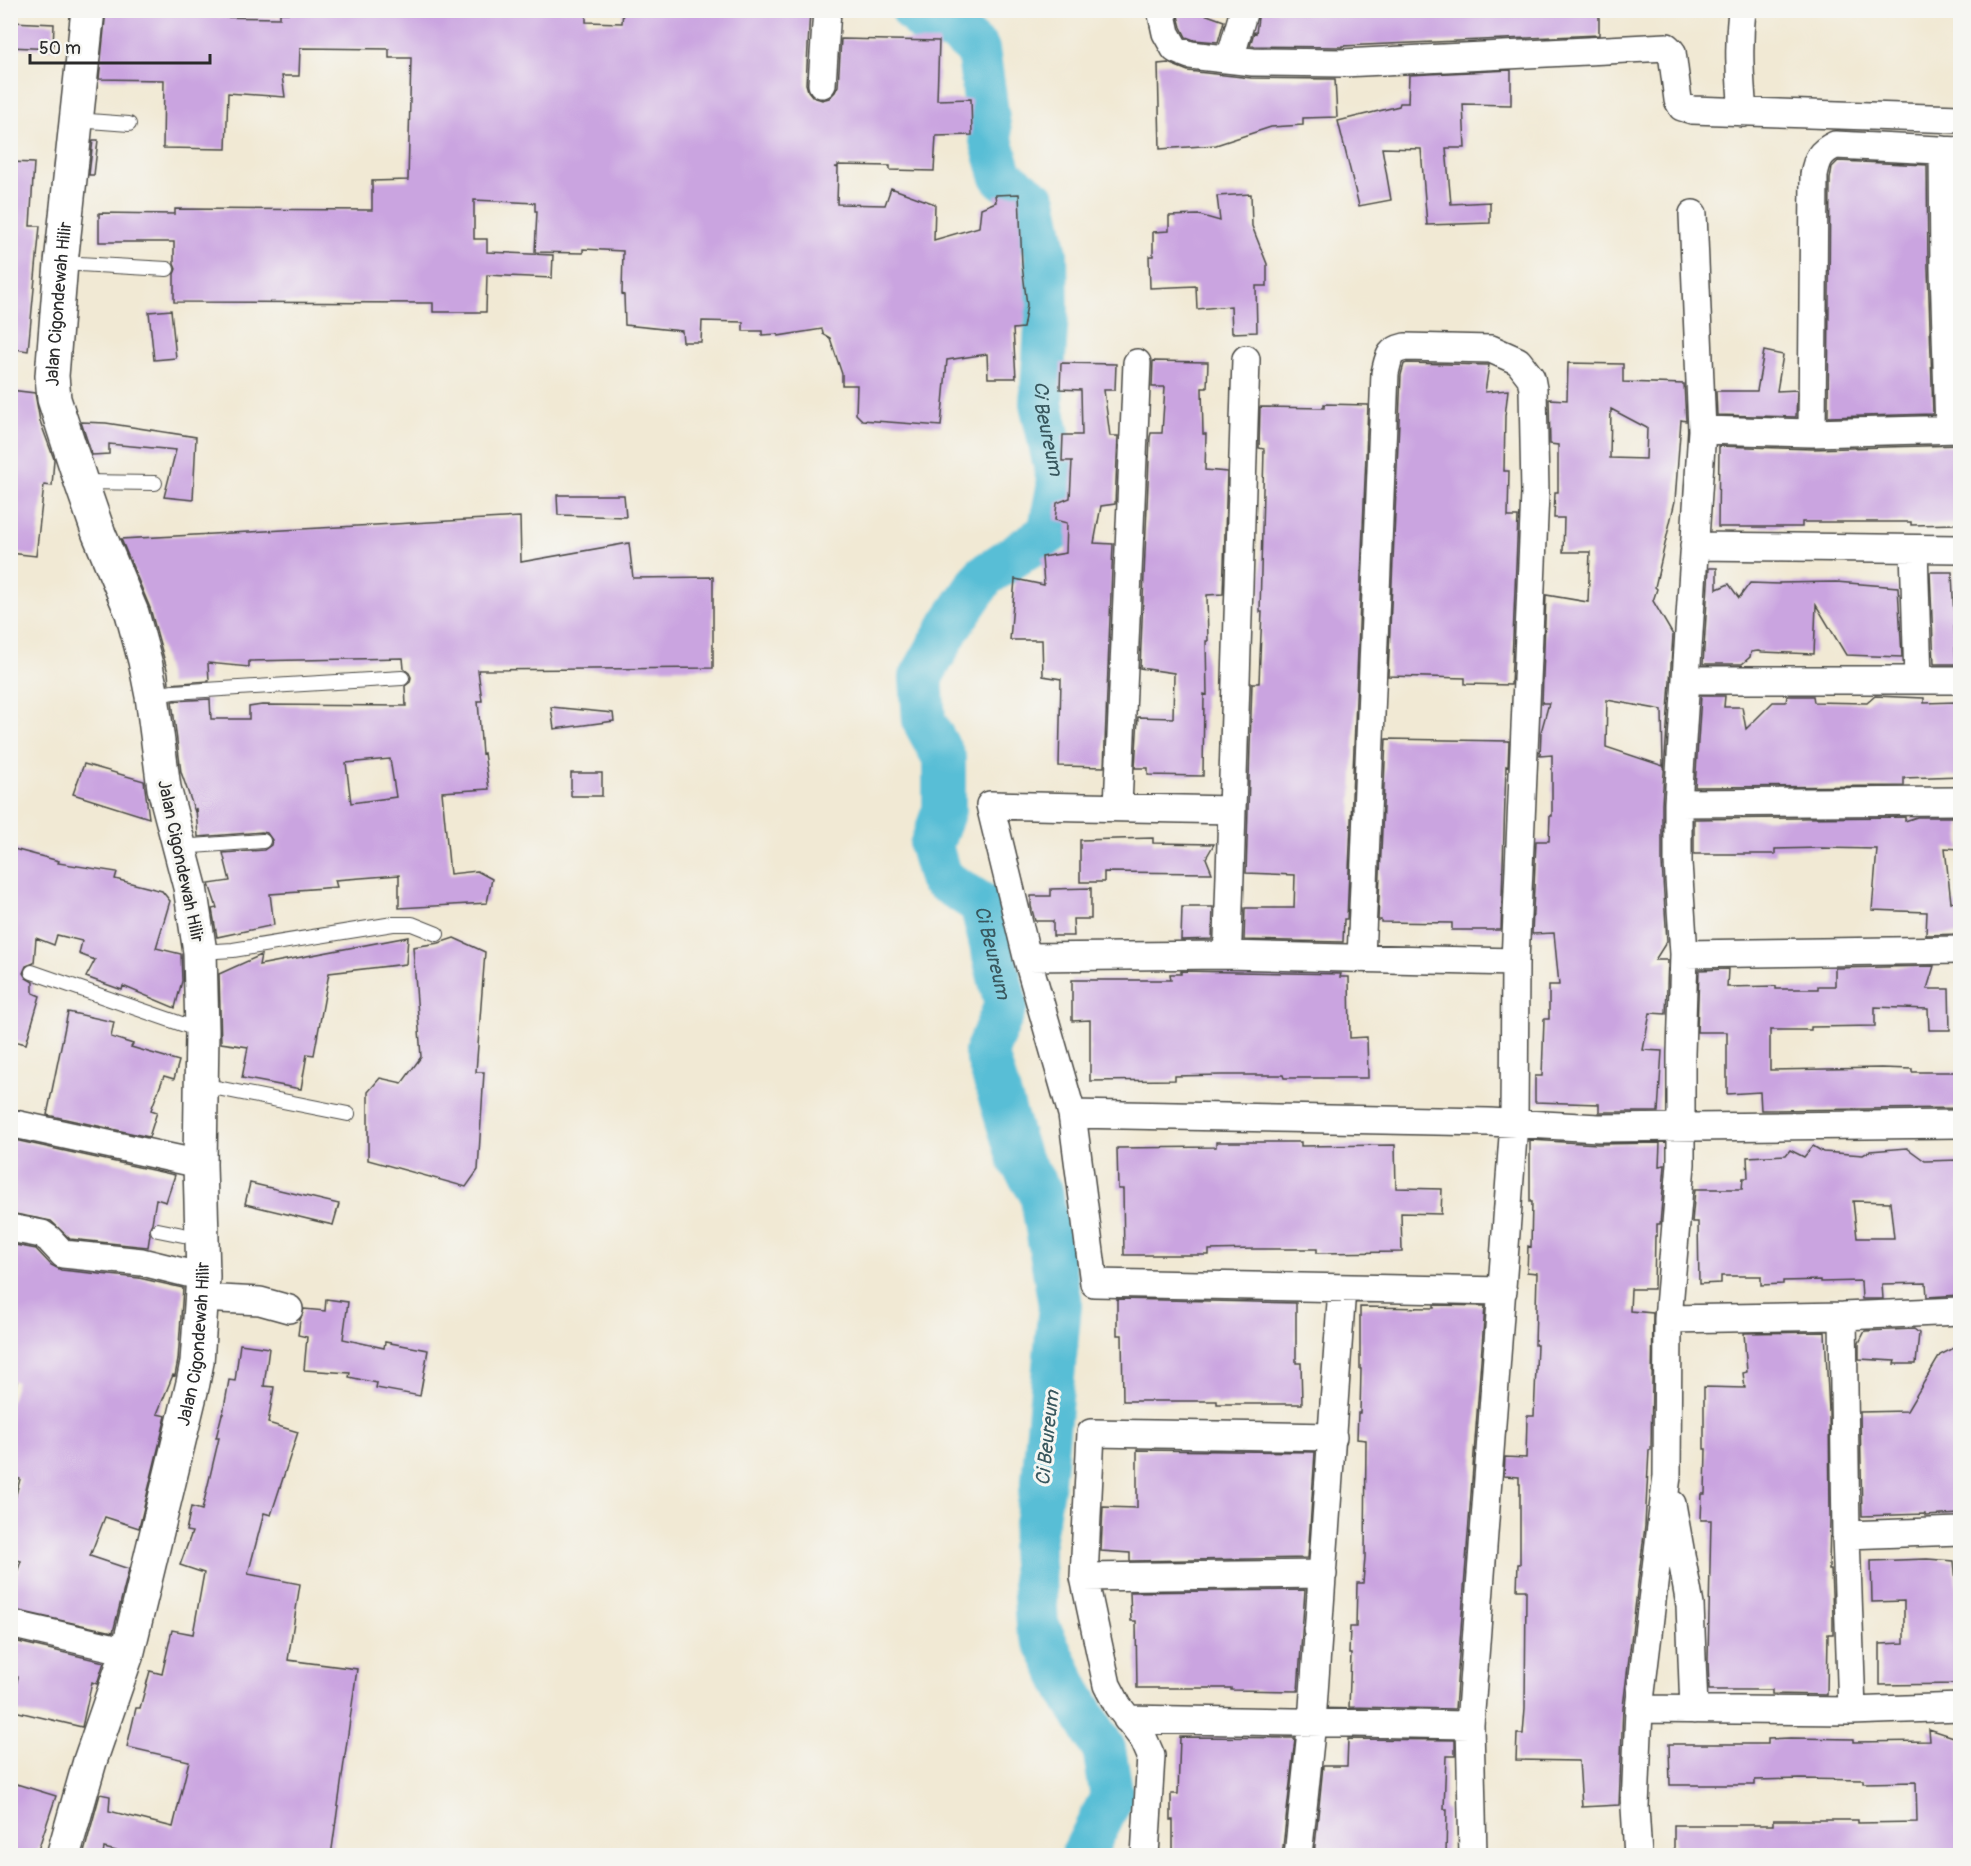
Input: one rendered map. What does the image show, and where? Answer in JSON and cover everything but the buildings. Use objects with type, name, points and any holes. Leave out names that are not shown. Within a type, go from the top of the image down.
[{"type":"street","name":"Jalan Cigondewah Hilir","points":[[63,1856],[90,1761],[128,1651],[197,1362],[203,1239],[200,1164],[202,1031],[200,952],[189,887],[164,788],[152,696],[132,613],[99,534],[54,399],[52,376],[61,263],[88,10]]},
{"type":"street","points":[[822,84],[827,10]]},
{"type":"street","points":[[1161,10],[1166,33],[1175,48],[1190,55],[1253,62],[1343,63],[1667,47],[1672,52],[1678,100],[1682,107],[1692,110],[1960,119]]},
{"type":"street","points":[[1230,59],[1244,10]]},
{"type":"street","points":[[1742,10],[1738,31],[1738,55],[1743,113]]},
{"type":"street","points":[[1702,430],[1812,433],[1955,429],[1944,269],[1952,151],[1835,145],[1826,149],[1817,158],[1814,175],[1812,433]]},
{"type":"street","points":[[1638,1856],[1635,1807],[1639,1709],[1667,1476],[1668,1319],[1681,1164],[1684,954],[1678,863],[1678,803],[1702,430],[1693,214]]},
{"type":"street","points":[[1361,958],[1385,373],[1389,355],[1405,347],[1491,349],[1518,361],[1531,378],[1534,493],[1515,962],[1515,1123],[1470,1725],[1473,1856]]},
{"type":"street","points":[[1226,955],[1246,359]]},
{"type":"street","points":[[1119,806],[1137,363]]},
{"type":"street","points":[[1695,546],[1960,549]]},
{"type":"street","points":[[1914,549],[1918,680]]},
{"type":"street","points":[[1687,680],[1960,680]]},
{"type":"street","points":[[1678,803],[1960,801]]},
{"type":"street","points":[[1232,810],[990,805],[1027,957],[1072,1114],[1094,1283],[1503,1291]]},
{"type":"street","points":[[1684,954],[1960,950]]},
{"type":"street","points":[[1027,957],[1226,955],[1515,962]]},
{"type":"street","points":[[1072,1114],[1515,1123],[1599,1128],[1960,1124]]},
{"type":"street","points":[[10,1123],[200,1164]]},
{"type":"street","points":[[10,1228],[42,1234],[63,1254],[142,1262],[202,1287],[289,1309]]},
{"type":"street","points":[[1298,1856],[1312,1722],[1342,1288]]},
{"type":"street","points":[[1668,1319],[1960,1311]]},
{"type":"street","points":[[1842,1316],[1852,1711]]},
{"type":"street","points":[[1145,1856],[1151,1756],[1144,1740],[1118,1706],[1107,1685],[1084,1577],[1091,1434],[1333,1437]]},
{"type":"street","points":[[1667,1476],[1690,1605],[1694,1710]]},
{"type":"street","points":[[1846,1535],[1960,1531]]},
{"type":"street","points":[[1084,1577],[1323,1574]]},
{"type":"street","points":[[10,1624],[128,1651]]},
{"type":"street","points":[[1639,1709],[1852,1711],[1960,1707]]},
{"type":"street","points":[[1127,1719],[1470,1725]]},
{"type":"lane","points":[[76,120],[129,124]]},
{"type":"lane","points":[[61,263],[167,269]]},
{"type":"lane","points":[[81,482],[155,483]]},
{"type":"lane","points":[[152,696],[173,692],[402,678]]},
{"type":"lane","points":[[180,847],[263,841]]},
{"type":"lane","points":[[200,952],[233,950],[393,924],[412,924],[437,934]]},
{"type":"lane","points":[[32,972],[202,1031]]},
{"type":"lane","points":[[202,1086],[348,1114]]},
{"type":"lane","points":[[158,1230],[203,1239]]},
{"type":"waterway","name":"Ci Beureum","points":[[913,10],[923,21],[957,32],[978,50],[991,140],[1002,177],[1035,201],[1046,254],[1047,314],[1041,403],[1059,484],[1049,533],[984,576],[951,624],[921,677],[924,721],[944,758],[944,810],[931,846],[940,878],[981,904],[1006,1005],[986,1052],[1019,1159],[1041,1193],[1060,1305],[1043,1481],[1032,1549],[1037,1625],[1070,1692],[1104,1749],[1112,1797],[1082,1856]]}]
